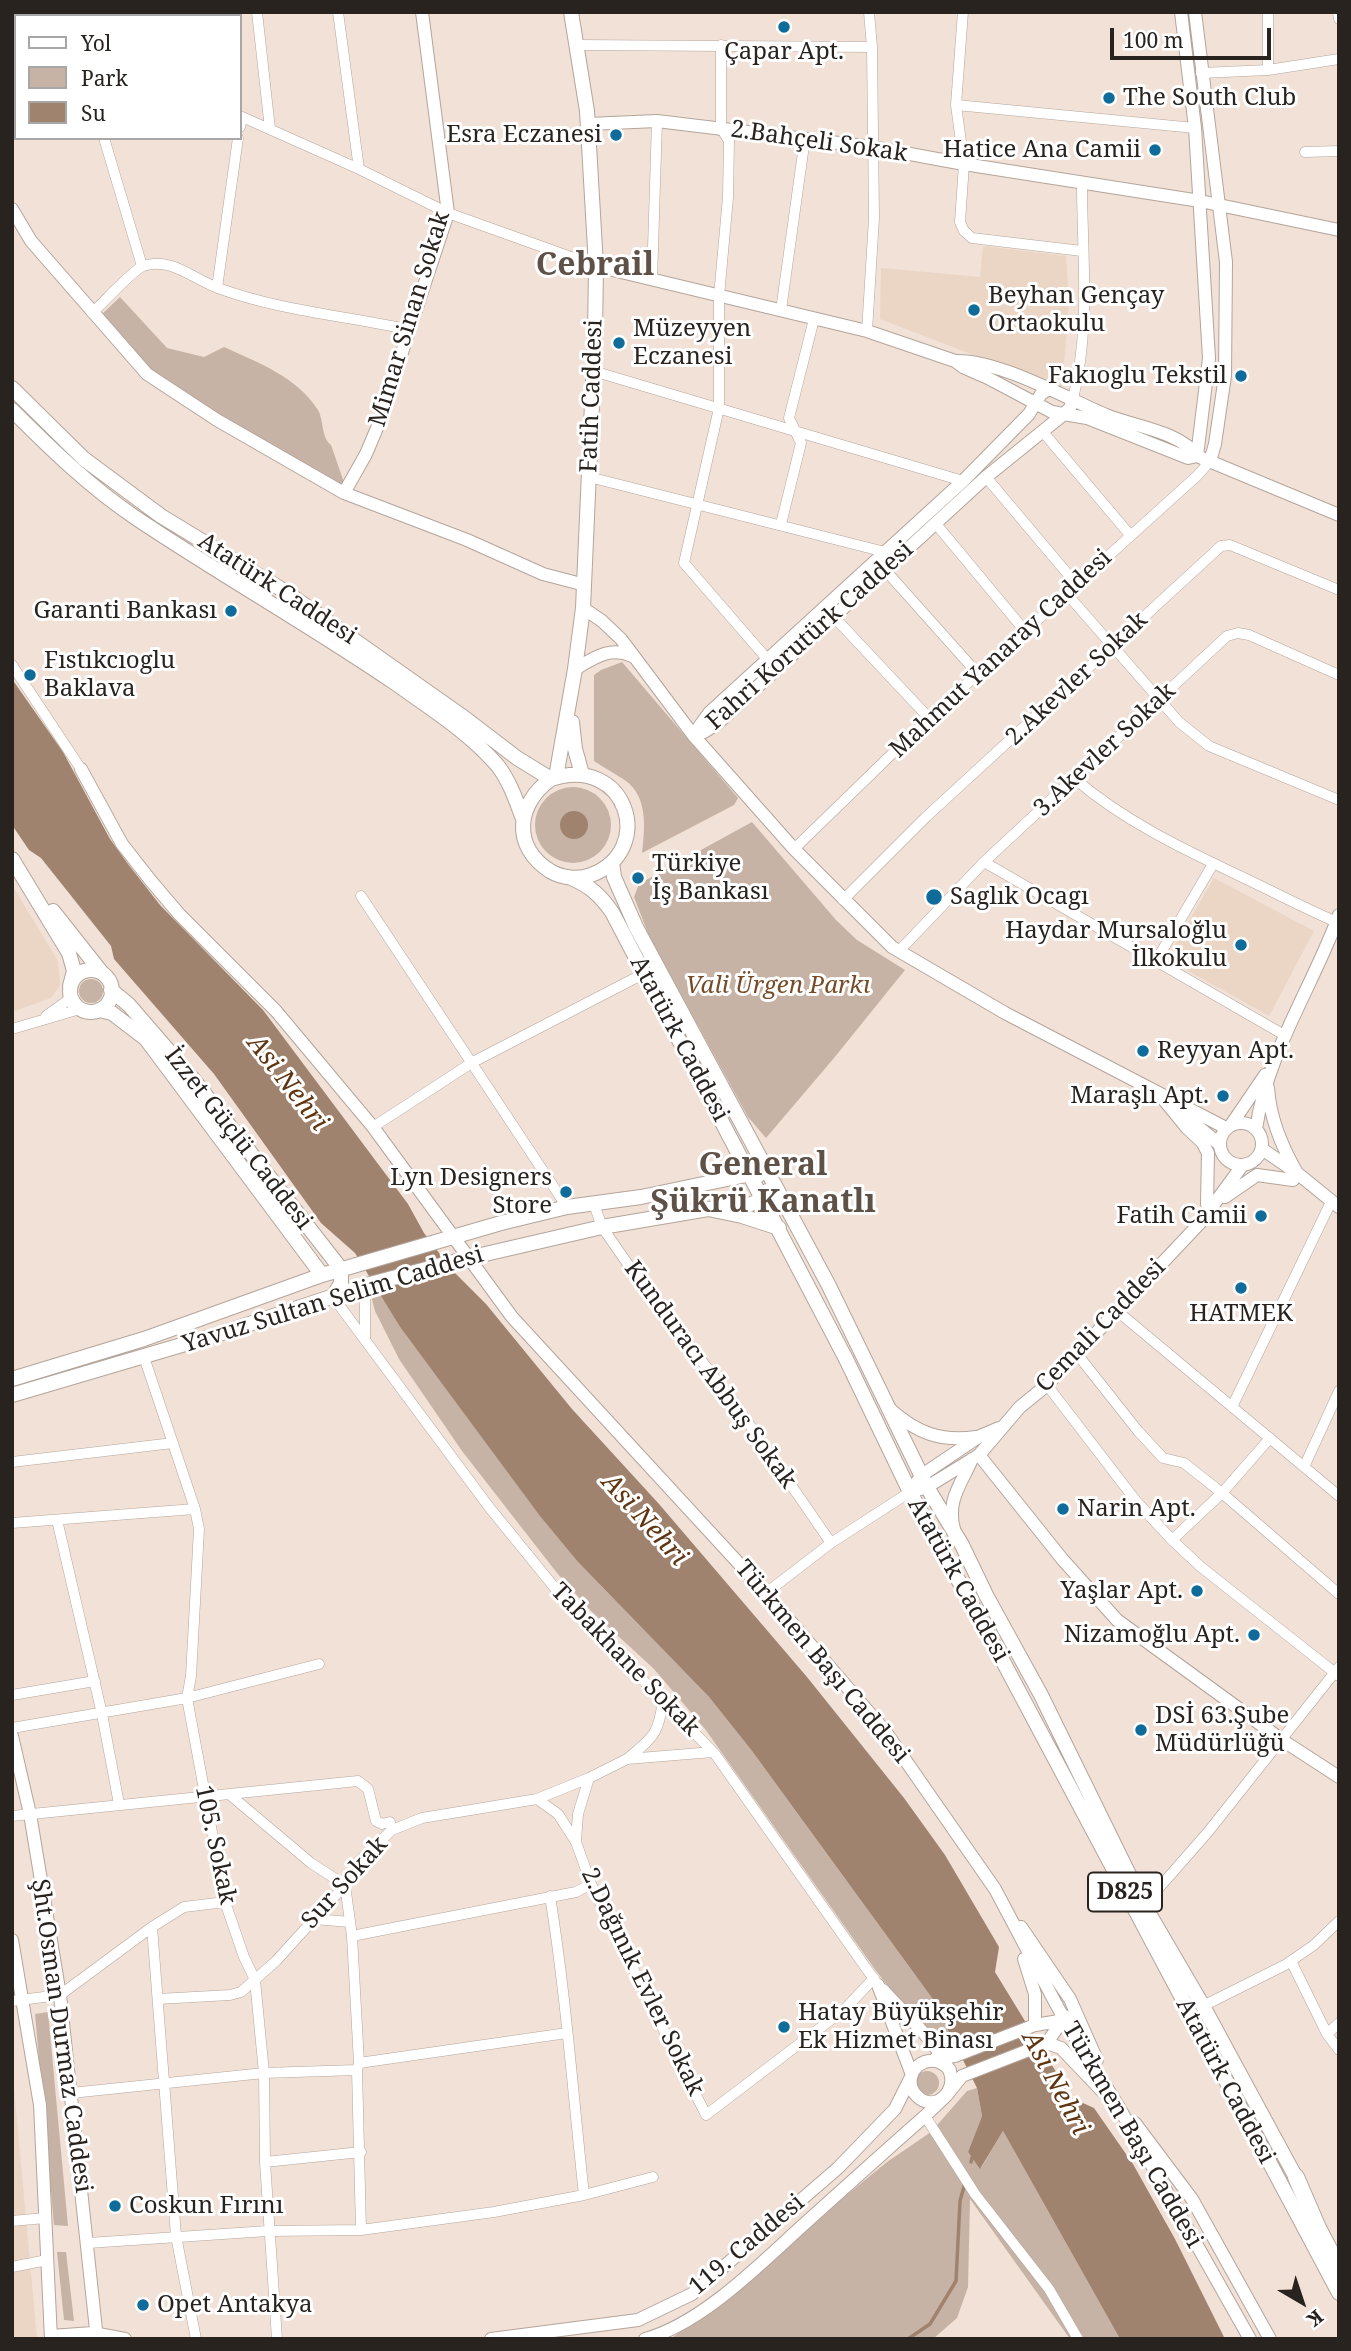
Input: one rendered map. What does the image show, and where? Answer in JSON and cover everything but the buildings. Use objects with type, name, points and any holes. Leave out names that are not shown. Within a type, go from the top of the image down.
[{"type":"highway","points":[[1296,2177],[1339,2268]]},
{"type":"main road","name":"Fatih Caddesi","points":[[554,778],[571,696],[583,608],[596,266],[588,124],[572,12]]},
{"type":"main road","name":"Atatürk Caddesi","points":[[12,388],[84,459],[161,516],[286,592],[517,758],[554,778]]},
{"type":"main road","name":"Atatürk Caddesi","points":[[12,410],[97,490],[124,510],[363,662],[454,727],[484,752],[504,775],[523,818],[529,851],[540,865],[554,874],[588,885],[601,896],[612,912],[763,1197],[910,1492],[1339,2293]]},
{"type":"main road","name":"Fatih Caddesi","points":[[571,696],[573,740],[582,774]]},
{"type":"main road","points":[[523,818],[528,802],[538,789],[554,778],[567,774],[582,774],[598,778],[611,788],[624,808],[627,833],[622,848],[612,862],[600,871],[586,877],[571,878]]},
{"type":"main road","name":"İzzet Güçlü Caddesi","points":[[12,859],[107,978],[111,990],[129,1005],[193,1079],[347,1268]]},
{"type":"main road","name":"Atatürk Caddesi","points":[[612,862],[614,877],[636,927],[828,1284],[925,1481],[1041,1695],[1144,1905],[1203,2006],[1296,2177]]},
{"type":"main road","name":"İzzet Güçlü Caddesi","points":[[21,872],[69,953],[74,971],[74,998],[86,1012],[99,1010],[112,1013],[146,1039],[322,1275]]},
{"type":"main road","points":[[74,998],[73,980],[83,972],[102,973]]},
{"type":"main road","points":[[99,1010],[108,1002],[111,990]]},
{"type":"main road","name":"Yavuz Sultan Selim Caddesi","points":[[455,1246],[568,1207],[641,1197],[751,1174],[772,1180]]},
{"type":"main road","points":[[708,1209],[754,1205],[763,1197],[772,1180]]},
{"type":"main road","name":"Yavuz Sultan Selim Caddesi","points":[[12,1379],[144,1339],[322,1275],[455,1246],[602,1227],[708,1209],[779,1228]]},
{"type":"main road","name":"Yavuz Sultan Selim Caddesi","points":[[12,1395],[144,1357],[367,1284],[453,1262],[455,1246]]},
{"type":"main road","points":[[333,1297],[347,1268]]},
{"type":"street","points":[[257,12],[270,129]]},
{"type":"street","points":[[338,12],[359,169]]},
{"type":"street","name":"Mimar Sinan Sokak","points":[[344,493],[377,428],[448,213],[422,12]]},
{"type":"street","points":[[867,331],[874,218],[872,47],[869,12]]},
{"type":"street","points":[[963,12],[956,105],[964,164],[960,222],[964,231],[972,237],[1082,251]]},
{"type":"street","points":[[1181,12],[1195,128],[1209,358],[1197,456]]},
{"type":"street","points":[[1195,12],[1226,262],[1225,366],[1215,444],[1210,461]]},
{"type":"street","points":[[1268,12],[1268,70]]},
{"type":"street","points":[[1338,12],[1339,19]]},
{"type":"street","points":[[578,45],[872,47]]},
{"type":"street","points":[[721,45],[722,128],[729,141],[728,197],[719,296],[719,408],[684,563],[768,660]]},
{"type":"street","points":[[1201,73],[1268,70],[1339,58]]},
{"type":"street","points":[[956,105],[1195,128]]},
{"type":"street","points":[[242,121],[270,129],[448,213],[596,266],[867,331],[955,360],[969,360],[986,365],[1073,399],[1108,416],[1185,444],[1192,448],[1197,456]]},
{"type":"street","points":[[652,280],[657,121]]},
{"type":"street","name":"2.Bahçeli Sokak","points":[[588,124],[657,121],[872,147],[1200,201],[1339,230]]},
{"type":"street","points":[[781,310],[805,138]]},
{"type":"street","points":[[105,140],[142,266]]},
{"type":"street","points":[[217,288],[237,140]]},
{"type":"street","points":[[1305,152],[1339,150]]},
{"type":"street","points":[[1073,399],[1079,376],[1086,303],[1082,251],[1082,182]]},
{"type":"street","points":[[12,209],[31,241],[147,374],[217,420],[344,493],[467,540],[543,574],[584,584]]},
{"type":"street","points":[[92,313],[142,266],[160,265],[177,268],[217,288],[298,310],[411,330]]},
{"type":"street","points":[[781,524],[802,443],[789,418],[814,318]]},
{"type":"street","points":[[955,360],[963,367],[1052,412],[1087,418],[1188,458],[1197,456],[1339,515]]},
{"type":"street","points":[[593,371],[963,481]]},
{"type":"street","name":"Fahri Korutürk Caddesi","points":[[693,735],[709,713],[963,481],[1029,414],[1041,394],[1049,389]]},
{"type":"street","name":"Fahri Korutürk Caddesi","points":[[693,735],[718,723],[986,477],[1064,414],[1073,399]]},
{"type":"street","points":[[1043,432],[1130,534]]},
{"type":"street","name":"Mahmut Yanaray Caddesi","points":[[794,849],[929,718],[1198,475],[1210,461]]},
{"type":"street","points":[[589,477],[885,552]]},
{"type":"street","points":[[986,477],[1077,585]]},
{"type":"street","points":[[936,524],[1025,631]]},
{"type":"street","name":"2.Akevler Sokak","points":[[843,900],[926,817],[1221,546],[1230,545],[1339,590]]},
{"type":"street","points":[[886,570],[978,674]]},
{"type":"street","points":[[1067,594],[1179,722],[1209,746],[1339,800]]},
{"type":"street","points":[[583,608],[621,639],[693,735],[794,849],[843,900],[899,951],[1005,1013],[1162,1098],[1228,1127],[1244,1123],[1256,1129],[1260,1135],[1262,1149],[1335,1204],[1232,1407]]},
{"type":"street","points":[[835,618],[929,718]]},
{"type":"street","name":"3.Akevler Sokak","points":[[899,951],[984,862],[1227,636],[1238,633],[1248,635],[1339,676]]},
{"type":"street","points":[[575,669],[609,652],[622,652],[632,656]]},
{"type":"street","points":[[12,664],[81,769]]},
{"type":"street","name":"Türkmen Başı Caddesi","points":[[81,769],[122,844],[150,881],[179,914],[276,1011],[373,1127],[455,1246],[512,1317],[766,1593],[885,1731],[995,1889],[1064,2019],[1120,2109],[1250,2339]]},
{"type":"street","points":[[1075,779],[1096,797],[1136,823],[1213,864],[1338,920],[1279,1051],[1267,1082],[1256,1129]]},
{"type":"street","points":[[984,862],[1286,1036]]},
{"type":"street","points":[[1156,961],[1213,864]]},
{"type":"street","points":[[361,896],[568,1207]]},
{"type":"street","points":[[373,1127],[472,1062],[643,974]]},
{"type":"street","points":[[12,1029],[41,1020],[74,998]]},
{"type":"street","points":[[1220,1149],[1228,1127],[1279,1051]]},
{"type":"street","points":[[1267,1082],[1276,1128],[1295,1176]]},
{"type":"street","points":[[1162,1098],[1220,1149],[1230,1163],[1248,1164],[1295,1176]]},
{"type":"street","points":[[1162,1098],[1176,1117],[1202,1142],[1208,1153],[1208,1207]]},
{"type":"street","name":"Cemali Caddesi","points":[[956,1536],[951,1508],[954,1494],[975,1457],[1001,1426],[1047,1385],[1200,1223],[1208,1207],[1220,1149]]},
{"type":"street","points":[[1248,1164],[1262,1149]]},
{"type":"street","name":"Cemali Caddesi","points":[[1208,1207],[1248,1164]]},
{"type":"street","points":[[1208,1207],[1257,1175],[1295,1176]]},
{"type":"street","name":"Kunduracı Abbuş Sokak","points":[[594,1203],[602,1227],[640,1283],[736,1405],[831,1543]]},
{"type":"street","points":[[365,1340],[367,1284]]},
{"type":"street","name":"Tabakhane Sokak","points":[[333,1297],[489,1507],[563,1598],[713,1752],[876,1982]]},
{"type":"street","points":[[1116,1310],[1339,1496]]},
{"type":"street","points":[[1077,1354],[1163,1458],[1184,1463],[1339,1594]]},
{"type":"street","name":"105. Sokak","points":[[144,1357],[195,1509],[199,1529],[191,1676],[187,1698],[225,1902],[255,1980],[264,2073],[268,2231],[277,2339]]},
{"type":"street","points":[[1047,1385],[1136,1501],[1172,1541],[1201,1567],[1337,1672],[1208,1832],[1144,1905]]},
{"type":"street","points":[[1304,1467],[1339,1391]]},
{"type":"street","name":"Cemali Caddesi","points":[[888,1407],[919,1432],[949,1439],[980,1436]]},
{"type":"street","name":"Cemali Caddesi","points":[[910,1492],[980,1436],[1001,1426]]},
{"type":"street","points":[[1172,1541],[1222,1493],[1270,1438]]},
{"type":"street","points":[[12,1462],[173,1443]]},
{"type":"street","points":[[975,1457],[1117,1620],[1282,1740],[1339,1777]]},
{"type":"street","name":"Cemali Caddesi","points":[[925,1481],[975,1457]]},
{"type":"street","points":[[766,1593],[831,1543],[910,1492]]},
{"type":"street","points":[[12,1523],[195,1509]]},
{"type":"street","points":[[57,1520],[95,1681],[119,1804]]},
{"type":"street","points":[[12,1728],[187,1698],[319,1664]]},
{"type":"street","points":[[12,1695],[95,1681]]},
{"type":"street","name":"Sur Sokak","points":[[158,1999],[241,1992],[345,1885],[355,1864],[392,1830],[422,1818],[537,1799],[589,1778],[626,1759],[655,1735],[661,1718],[663,1699]]},
{"type":"street","name":"Şht.Osman Durmaz Caddesi","points":[[12,1736],[30,1814],[60,1995],[97,2337]]},
{"type":"street","name":"Sur Sokak","points":[[626,1759],[713,1752]]},
{"type":"street","name":"2.Dağınık Evler Sokak","points":[[576,1842],[578,1814],[589,1778]]},
{"type":"street","points":[[12,1816],[358,1781],[369,1788],[376,1821],[383,1824],[390,1822]]},
{"type":"street","points":[[229,1794],[311,1863],[345,1885],[352,1936],[361,2152],[361,2230]]},
{"type":"street","name":"2.Dağınık Evler Sokak","points":[[537,1799],[558,1814],[576,1842],[591,1884],[706,2115],[845,2009],[876,1982]]},
{"type":"street","points":[[352,1936],[576,1892],[591,1884]]},
{"type":"street","points":[[995,1889],[1070,1999],[1103,2074],[1123,2106],[1192,2199],[1270,2339]]},
{"type":"street","points":[[550,1896],[564,1980],[584,2195]]},
{"type":"street","points":[[17,2000],[60,1995],[152,1927],[184,1907],[225,1902]]},
{"type":"street","points":[[314,1919],[350,1922]]},
{"type":"street","points":[[1010,1921],[1035,1994],[1035,2025]]},
{"type":"street","points":[[1203,2006],[1291,1961],[1314,1945],[1339,1921]]},
{"type":"street","points":[[152,1927],[176,2236],[196,2339]]},
{"type":"street","name":"Şht.Osman Durmaz Caddesi","points":[[12,1940],[17,2000],[40,2105],[51,2338]]},
{"type":"street","points":[[1291,1961],[1327,2034],[1339,2050]]},
{"type":"street","points":[[876,1982],[948,2056],[956,2073]]},
{"type":"street","points":[[876,1982],[912,2075],[912,2088],[920,2099],[934,2102],[946,2096]]},
{"type":"street","points":[[956,2073],[1047,2043],[1064,2019],[1070,1999]]},
{"type":"street","points":[[912,2075],[920,2064],[926,2061],[948,2056],[1035,2025],[1073,2019],[1082,2028]]},
{"type":"street","points":[[1327,2034],[1339,2024]]},
{"type":"street","points":[[71,2093],[264,2073],[358,2067],[567,2033]]},
{"type":"street","points":[[1047,2043],[1060,2048],[1120,2109]]},
{"type":"street","points":[[926,2061],[939,2062],[956,2073]]},
{"type":"street","name":"119. Caddesi","points":[[645,2339],[663,2334],[732,2288],[946,2096],[956,2073]]},
{"type":"street","name":"119. Caddesi","points":[[491,2339],[638,2320],[692,2294],[838,2168],[895,2109],[912,2075]]},
{"type":"street","points":[[925,2116],[975,2194],[1049,2289],[1078,2339]]},
{"type":"street","points":[[265,2162],[361,2152]]},
{"type":"street","points":[[88,2242],[268,2231],[361,2230],[494,2212],[584,2195],[653,2177]]},
{"type":"street","points":[[12,2221],[45,2218]]},
{"type":"street","points":[[12,2267],[47,2260]]},
{"type":"street","points":[[51,2338],[125,2339]]},
{"type":"shaded area","name":"Beyhan Gençay Ortaokulu","points":[[983,246],[1066,256],[1069,301],[1062,389],[880,319],[881,268],[980,277]]},
{"type":"shaded area","name":"Haydar Mursaloğlu İlkokulu","points":[[1214,878],[1314,931],[1269,1016],[1167,959]]},
{"type":"shaded area","points":[[12,885],[58,961],[60,985],[51,998],[12,1012]]},
{"type":"shaded area","points":[[12,2066],[37,2339],[12,2339]]},
{"type":"green space","points":[[120,297],[167,348],[204,357],[224,347],[276,372],[299,388],[318,410],[347,491],[156,375],[102,314]]},
{"type":"green space","points":[[622,662],[738,798],[734,805],[642,853],[644,824],[642,804],[638,796],[626,781],[594,761],[594,675]]},
{"type":"green space","points":[[573,787],[587,790],[600,798],[608,811],[611,825],[608,839],[600,852],[587,860],[573,863],[559,860],[546,852],[538,839],[535,825],[538,811],[546,798],[559,790]]},
{"type":"green space","name":"Vali Ürgen Parkı","points":[[752,822],[836,920],[857,940],[905,970],[766,1138],[748,1117],[649,936],[634,897],[639,884]]},
{"type":"green space","points":[[91,979],[100,982],[103,991],[100,1000],[91,1003],[82,1000],[79,991],[82,982]]},
{"type":"green space","points":[[378,1289],[400,1327],[578,1562],[709,1697],[752,1751],[932,1998],[955,2043],[939,2043],[916,2023],[705,1729],[654,1669],[591,1611],[557,1573],[462,1451],[399,1359],[375,1311],[370,1292]]},
{"type":"green space","points":[[48,2012],[68,2226],[54,2225],[35,2014]]},
{"type":"green space","points":[[927,2071],[936,2074],[939,2083],[936,2092],[927,2095],[918,2092],[915,2083],[918,2074]]},
{"type":"green space","points":[[977,2088],[982,2116],[968,2152],[981,2168],[1003,2131],[1120,2339],[1070,2339],[970,2199],[968,2287],[957,2318],[933,2339],[671,2339],[887,2162],[931,2132],[967,2091]]},
{"type":"green space","points":[[57,2252],[66,2252],[74,2321],[64,2320]]},
{"type":"water","name":"Asi Nehri","points":[[12,679],[63,752],[110,839],[160,905],[263,1010],[408,1204],[424,1233],[452,1270],[486,1304],[572,1409],[659,1504],[807,1677],[904,1798],[945,1855],[999,1947],[995,1972],[1072,2098],[1094,2108],[1133,2164],[1175,2239],[1225,2339],[1120,2339],[1003,2131],[980,2169],[968,2152],[982,2116],[977,2088],[932,1998],[752,1751],[709,1697],[578,1562],[540,1516],[400,1327],[355,1253],[321,1223],[214,1074],[114,959],[111,946],[41,858],[29,850],[12,825]]},
{"type":"water","points":[[574,811],[584,815],[588,825],[584,835],[574,839],[564,835],[560,825],[564,815]]},
{"type":"waterway","points":[[971,2162],[972,2158]]},
{"type":"waterway","points":[[908,2339],[930,2324],[956,2281],[960,2201],[965,2183]]},
{"type":"place","name":"Çapar Apt.","points":[[784,27]]},
{"type":"place","name":"The South Club","points":[[1109,98]]},
{"type":"place","name":"Esra Eczanesi","points":[[616,135]]},
{"type":"place","name":"Hatice Ana Camii","points":[[1155,150]]},
{"type":"place","name":"Beyhan Gençay Ortaokulu","points":[[974,310]]},
{"type":"place","name":"Müzeyyen Eczanesi","points":[[619,343]]},
{"type":"place","name":"Fakıoglu Tekstil","points":[[1241,376]]},
{"type":"place","name":"Garanti Bankası","points":[[231,611]]},
{"type":"place","name":"Fıstıkcıoglu Baklava","points":[[30,675]]},
{"type":"place","name":"Türkiye İş Bankası","points":[[638,878]]},
{"type":"place","name":"Saglık Ocagı","points":[[934,897]]},
{"type":"place","name":"Haydar Mursaloğlu İlkokulu","points":[[1241,945]]},
{"type":"place","name":"Reyyan Apt.","points":[[1143,1051]]},
{"type":"place","name":"Maraşlı Apt.","points":[[1223,1096]]},
{"type":"place","name":"Lyn Designers Store","points":[[566,1192]]},
{"type":"place","name":"Fatih Camii","points":[[1261,1216]]},
{"type":"place","name":"HATMEK","points":[[1241,1288]]},
{"type":"place","name":"Narin Apt.","points":[[1063,1509]]},
{"type":"place","name":"Yaşlar Apt.","points":[[1197,1591]]},
{"type":"place","name":"Nizamoğlu Apt.","points":[[1254,1635]]},
{"type":"place","name":"DSİ 63.Şube Müdürlüğü","points":[[1141,1730]]},
{"type":"place","name":"Hatay Büyükşehir Ek Hizmet Binası","points":[[784,2027]]},
{"type":"place","name":"Coskun Fırını","points":[[115,2206]]},
{"type":"place","name":"Opet Antakya","points":[[143,2305]]},
{"type":"district","name":"Cebrail","points":[[595,266]]},
{"type":"district","name":"General Şükrü Kanatlı","points":[[763,1184]]}]
